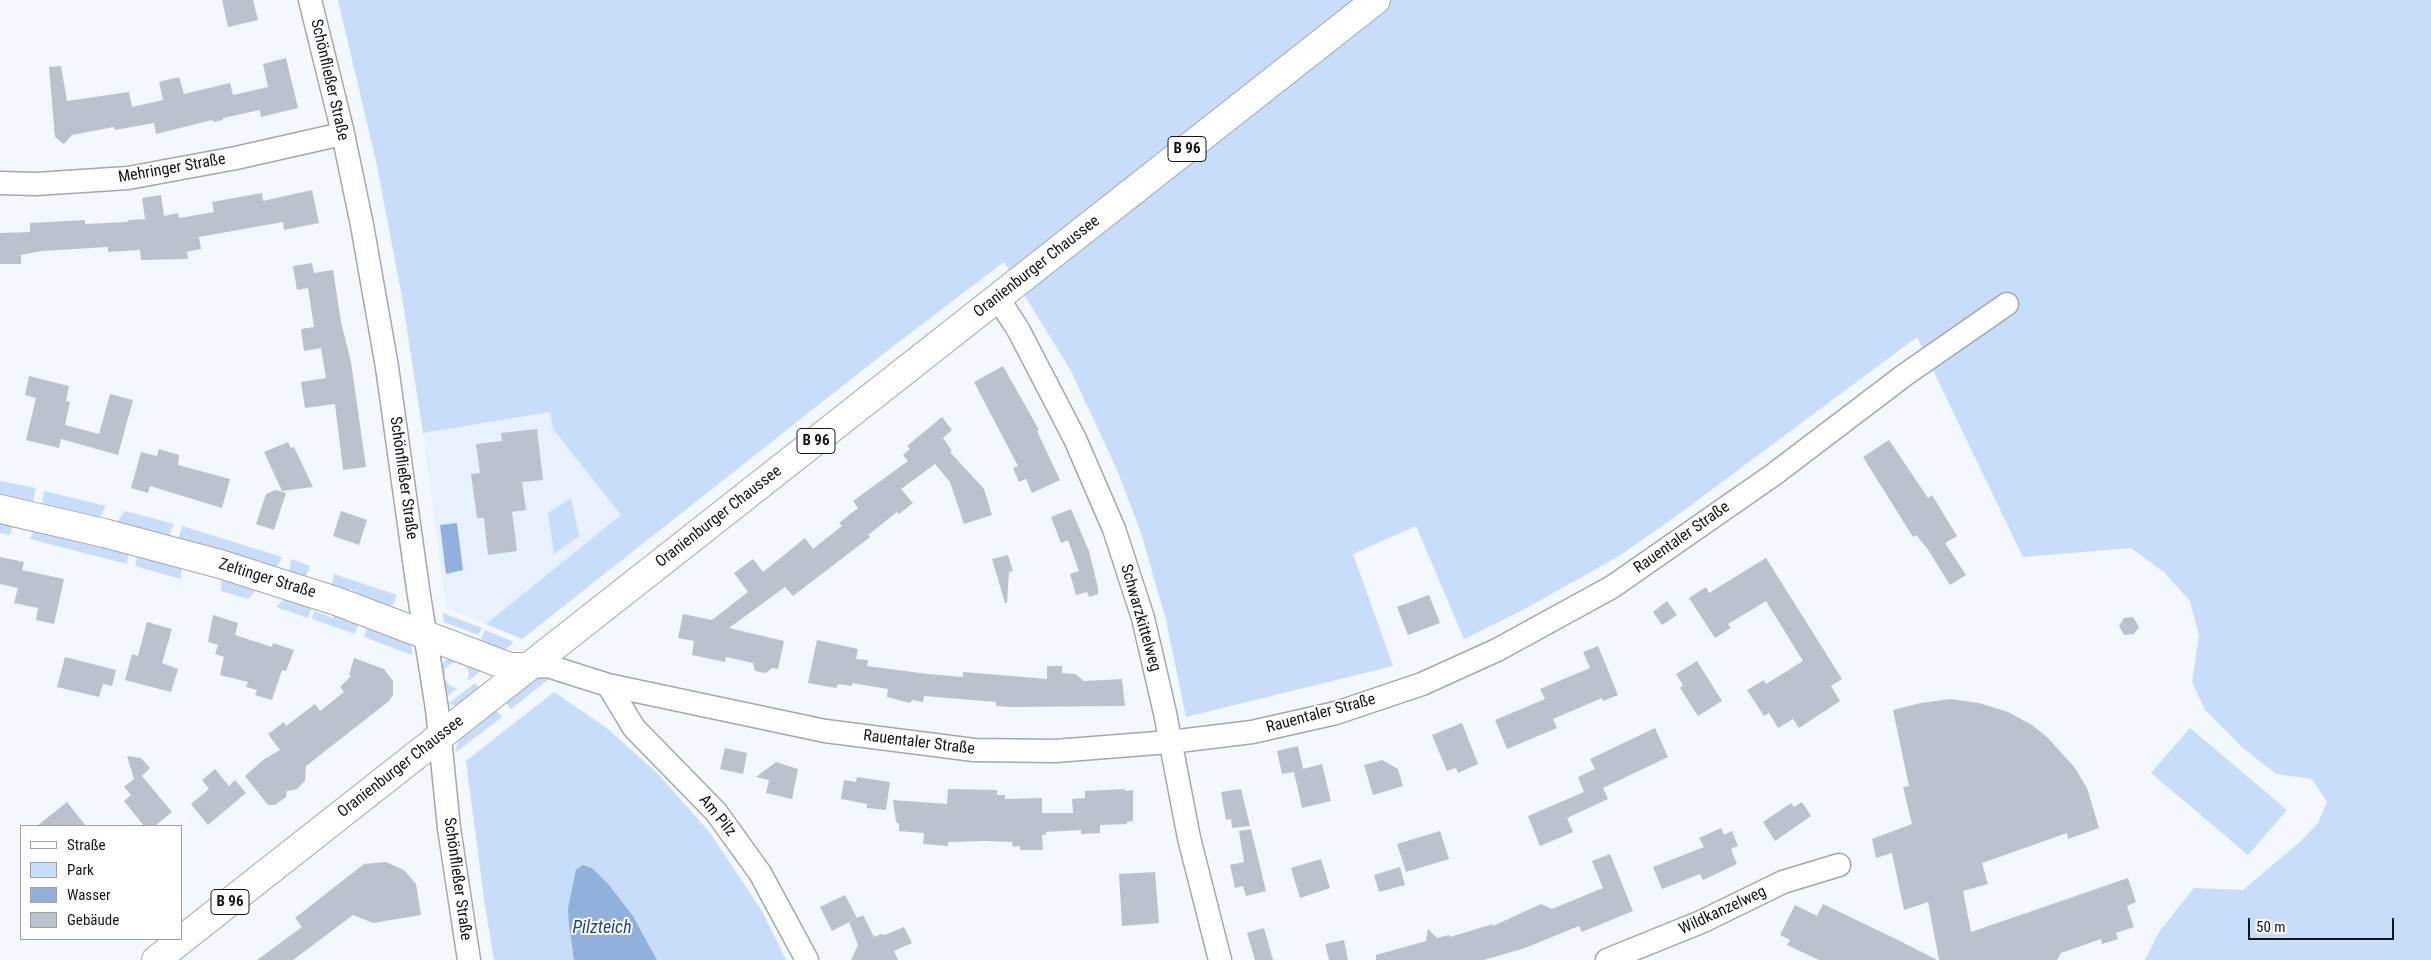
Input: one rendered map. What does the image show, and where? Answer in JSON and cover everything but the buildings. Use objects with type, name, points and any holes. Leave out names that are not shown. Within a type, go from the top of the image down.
[{"type":"main road","name":"Oranienburger Chaussee","points":[[182,940],[1376,0]]},
{"type":"main road","name":"Zeltinger Straße","points":[[0,509],[104,533],[220,564],[336,601],[510,667],[527,667]]},
{"type":"main road","name":"Oranienburger Chaussee","points":[[156,960],[181,940]]},
{"type":"street","name":"Schönfließer Straße","points":[[310,0],[362,225],[387,366],[439,737],[449,828],[469,960]]},
{"type":"street","name":"Mehringer Straße","points":[[0,183],[36,184],[128,178],[236,158],[342,134]]},
{"type":"street","name":"Schwarzkittelweg","points":[[998,298],[1019,331],[1075,439],[1114,529],[1143,618],[1200,884],[1220,960]]},
{"type":"street","name":"Rauentaler Straße","points":[[527,667],[548,666],[608,685],[825,731],[974,750],[1055,751],[1170,742],[1252,732],[1336,713],[1422,684],[1507,645],[1612,587],[1773,474],[1906,374],[2007,304]]},
{"type":"street","name":"Am Pilz","points":[[608,685],[634,728],[721,818],[760,873],[807,960]]},
{"type":"street","name":"Wildkanzelweg","points":[[1607,960],[1701,922],[1783,882],[1839,865]]},
{"type":"shaded area","points":[[550,412],[553,429],[621,515],[486,624],[446,608],[423,433]]},
{"type":"green space","points":[[338,0],[2431,0],[2431,960],[2145,960],[2159,932],[2194,888],[2243,890],[2300,842],[2318,823],[2327,802],[2312,779],[2276,774],[2243,748],[2205,710],[2192,682],[2199,636],[2190,601],[2164,572],[2131,548],[2023,557],[1917,337],[1679,514],[1619,556],[1523,610],[1464,639],[1416,526],[1353,554],[1393,666],[1186,717],[1166,620],[1141,533],[1118,472],[1071,371],[1004,262],[883,354],[522,639],[486,624],[621,515],[553,429],[550,412],[423,433],[402,297],[376,161]]},
{"type":"green space","points":[[0,481],[36,488],[33,501],[30,502],[0,495]]},
{"type":"green space","points":[[44,491],[106,506],[99,519],[42,505]]},
{"type":"green space","points":[[571,498],[579,536],[554,554],[548,513]]},
{"type":"green space","points":[[125,511],[174,524],[168,538],[116,523]]},
{"type":"green space","points":[[0,519],[13,526],[10,535],[0,533]]},
{"type":"green space","points":[[182,526],[282,557],[274,569],[178,541]]},
{"type":"green space","points":[[35,527],[129,551],[127,564],[30,539]]},
{"type":"green space","points":[[137,556],[181,566],[181,579],[135,566]]},
{"type":"green space","points":[[291,559],[310,566],[305,579],[289,574]]},
{"type":"green space","points":[[334,574],[397,595],[393,605],[387,606],[351,594],[353,590],[349,589],[347,593],[331,588]]},
{"type":"green space","points":[[222,577],[257,588],[249,599],[221,591]]},
{"type":"green space","points":[[286,597],[312,606],[308,618],[276,607]]},
{"type":"green space","points":[[314,611],[333,618],[335,613],[359,622],[355,634],[312,619]]},
{"type":"green space","points":[[443,613],[482,628],[478,635],[444,622]]},
{"type":"green space","points":[[368,625],[411,641],[412,655],[364,637]]},
{"type":"green space","points":[[485,630],[514,642],[502,652],[479,643]]},
{"type":"green space","points":[[450,658],[482,670],[468,681],[469,673],[465,665],[458,662],[450,664],[445,669],[445,679],[449,685],[457,689],[444,698],[440,669],[444,661]]},
{"type":"green space","points":[[543,676],[550,678],[511,709],[505,702],[535,678]]},
{"type":"green space","points":[[475,683],[481,690],[460,705],[448,704]]},
{"type":"green space","points":[[554,692],[608,729],[659,775],[710,833],[762,911],[786,960],[657,960],[633,916],[592,868],[569,925],[574,960],[494,960],[466,761]]},
{"type":"green space","points":[[495,709],[502,717],[455,753],[459,738]]},
{"type":"green space","points":[[2190,728],[2287,810],[2248,855],[2151,773]]},
{"type":"water","points":[[457,523],[463,570],[446,574],[440,525]]},
{"type":"water","name":"Pilzteich","points":[[583,865],[592,868],[608,884],[633,916],[657,960],[574,960],[568,908],[576,870]]}]
